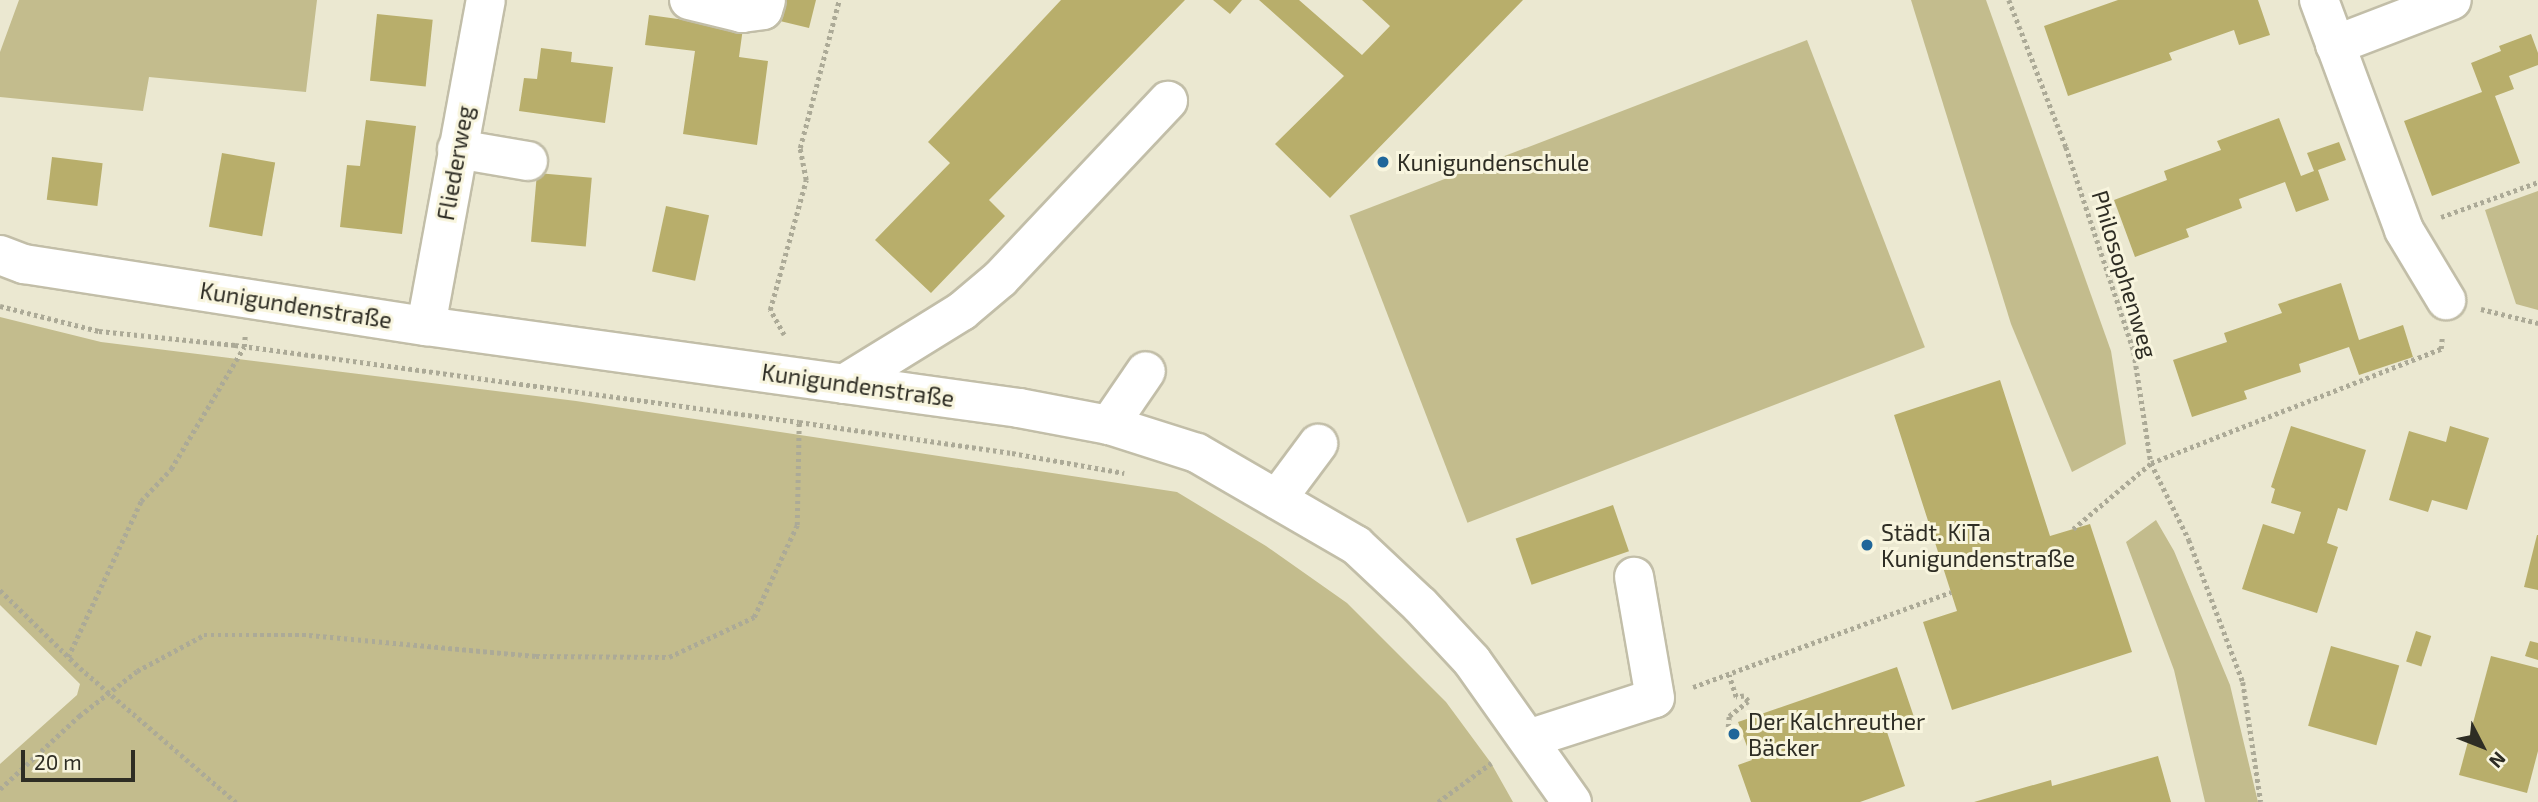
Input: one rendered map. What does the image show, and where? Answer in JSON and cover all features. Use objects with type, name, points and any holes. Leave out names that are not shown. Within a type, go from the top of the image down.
[{"type":"street","name":"Fliederweg","points":[[426,326],[486,0]]},
{"type":"street","points":[[689,0],[742,13],[763,10],[766,0]]},
{"type":"street","points":[[2319,0],[2404,230],[2446,300]]},
{"type":"street","points":[[2334,45],[2452,0]]},
{"type":"street","points":[[844,383],[961,311],[1000,279],[1168,102]]},
{"type":"street","points":[[457,149],[528,161]]},
{"type":"street","name":"Kunigundenstraße","points":[[0,255],[24,264],[426,326],[1019,408],[1109,425],[1197,453],[1356,545],[1420,605],[1472,661],[1572,802]]},
{"type":"street","points":[[1109,425],[1146,371]]},
{"type":"street","points":[[1277,499],[1318,444]]},
{"type":"street","points":[[1528,739],[1655,698],[1634,577]]},
{"type":"path","points":[[806,378],[770,310],[806,180],[800,148],[839,0]]},
{"type":"path","name":"Philosophenweg","points":[[2009,0],[2066,148],[2134,352],[2151,463],[2189,540],[2243,682],[2261,802]]},
{"type":"path","points":[[2404,230],[2538,182]]},
{"type":"path","points":[[68,657],[141,501],[171,469],[244,346],[249,298]]},
{"type":"path","points":[[2073,529],[2151,463],[2441,349],[2446,300],[2538,323]]},
{"type":"path","points":[[0,306],[99,331],[244,346],[799,422],[1013,453],[1128,474]]},
{"type":"path","points":[[0,789],[79,716],[137,671],[204,635],[309,635],[536,656],[669,657],[754,617],[797,525],[799,422]]},
{"type":"path","points":[[0,590],[108,693],[236,802]]},
{"type":"path","points":[[1655,698],[1729,675],[1951,592]]},
{"type":"path","points":[[1728,727],[1729,716],[1748,701],[1744,696],[1736,697],[1729,675]]},
{"type":"path","points":[[1438,802],[1491,763]]},
{"type":"shaded area","points":[[19,0],[317,0],[306,92],[149,77],[143,111],[0,97],[0,52]]},
{"type":"shaded area","points":[[1911,0],[1986,0],[2111,351],[2126,444],[2072,472],[2011,324]]},
{"type":"shaded area","points":[[1807,40],[1925,347],[1467,523],[1350,216]]},
{"type":"shaded area","points":[[2538,191],[2538,310],[2516,304],[2485,210]]},
{"type":"shaded area","points":[[0,317],[101,342],[576,401],[1177,492],[1266,546],[1347,603],[1446,702],[1491,763],[1513,802],[0,802],[0,764],[77,695],[80,684],[0,605]]},
{"type":"shaded area","points":[[2156,520],[2174,551],[2230,685],[2258,802],[2205,802],[2174,670],[2126,542]]},
{"type":"building","points":[[785,0],[816,0],[809,28],[780,21]]},
{"type":"building","points":[[1061,0],[1185,0],[989,200],[1005,216],[931,293],[875,240],[950,163],[928,142]]},
{"type":"building","points":[[1213,0],[1242,0],[1230,14]]},
{"type":"building","points":[[1259,0],[1299,0],[1362,55],[1390,26],[1362,0],[1523,0],[1330,198],[1275,144],[1344,76]]},
{"type":"building","points":[[2118,0],[2258,0],[2270,35],[2239,45],[2234,30],[2169,53],[2172,60],[2068,96],[2044,26]]},
{"type":"building","points":[[377,14],[433,20],[426,86],[370,81]]},
{"type":"building","points":[[649,15],[743,28],[739,57],[768,61],[757,145],[683,134],[695,51],[645,45]]},
{"type":"building","points":[[2531,34],[2538,53],[2538,65],[2509,76],[2514,89],[2495,96],[2520,163],[2432,196],[2404,121],[2482,92],[2471,63],[2501,51],[2499,46]]},
{"type":"building","points":[[541,48],[572,52],[571,62],[613,67],[605,123],[519,111],[524,78],[537,79]]},
{"type":"building","points":[[2279,118],[2301,176],[2314,171],[2307,153],[2339,142],[2346,160],[2318,170],[2329,200],[2296,212],[2285,182],[2239,199],[2242,208],[2186,229],[2189,237],[2135,257],[2114,200],[2167,180],[2164,171],[2221,150],[2217,141]]},
{"type":"building","points":[[366,120],[416,126],[402,234],[340,227],[347,165],[360,166]]},
{"type":"building","points":[[222,153],[275,162],[262,236],[209,227]]},
{"type":"building","points":[[52,157],[103,163],[97,206],[47,200]]},
{"type":"building","points":[[537,173],[592,178],[586,247],[531,242]]},
{"type":"building","points":[[666,206],[709,215],[695,281],[652,272]]},
{"type":"building","points":[[2341,283],[2359,340],[2403,325],[2413,357],[2359,375],[2349,347],[2299,364],[2301,372],[2244,391],[2247,399],[2192,417],[2173,360],[2227,342],[2224,333],[2282,313],[2278,304]]},
{"type":"building","points":[[2000,380],[2050,536],[2090,524],[2132,652],[1952,710],[1923,622],[1957,611],[1894,415]]},
{"type":"building","points":[[2291,426],[2366,450],[2347,511],[2338,508],[2327,543],[2338,547],[2317,613],[2242,589],[2263,524],[2294,534],[2301,512],[2271,503],[2275,489],[2271,487]]},
{"type":"building","points":[[2450,426],[2489,438],[2467,510],[2432,500],[2428,512],[2389,500],[2409,431],[2446,442]]},
{"type":"building","points":[[1613,505],[1629,551],[1532,585],[1516,539]]},
{"type":"building","points":[[2538,535],[2538,590],[2524,587]]},
{"type":"building","points":[[2416,631],[2431,636],[2421,666],[2406,661]]},
{"type":"building","points":[[2530,641],[2538,643],[2538,660],[2525,656]]},
{"type":"building","points":[[2331,646],[2399,666],[2376,745],[2308,726]]},
{"type":"building","points":[[2491,656],[2538,668],[2538,751],[2527,793],[2459,775]]},
{"type":"building","points":[[1897,667],[1914,717],[1885,726],[1905,786],[1860,802],[1751,802],[1738,765],[1752,760],[1738,722]]},
{"type":"building","points":[[2158,756],[2171,802],[1974,802],[2051,780],[2052,786]]},
{"type":"place","name":"Kunigundenschule","points":[[1383,162]]},
{"type":"place","name":"Städt. KiTa Kunigundenstraße","points":[[1867,545]]},
{"type":"place","name":"Der Kalchreuther Bäcker","points":[[1734,734]]}]
